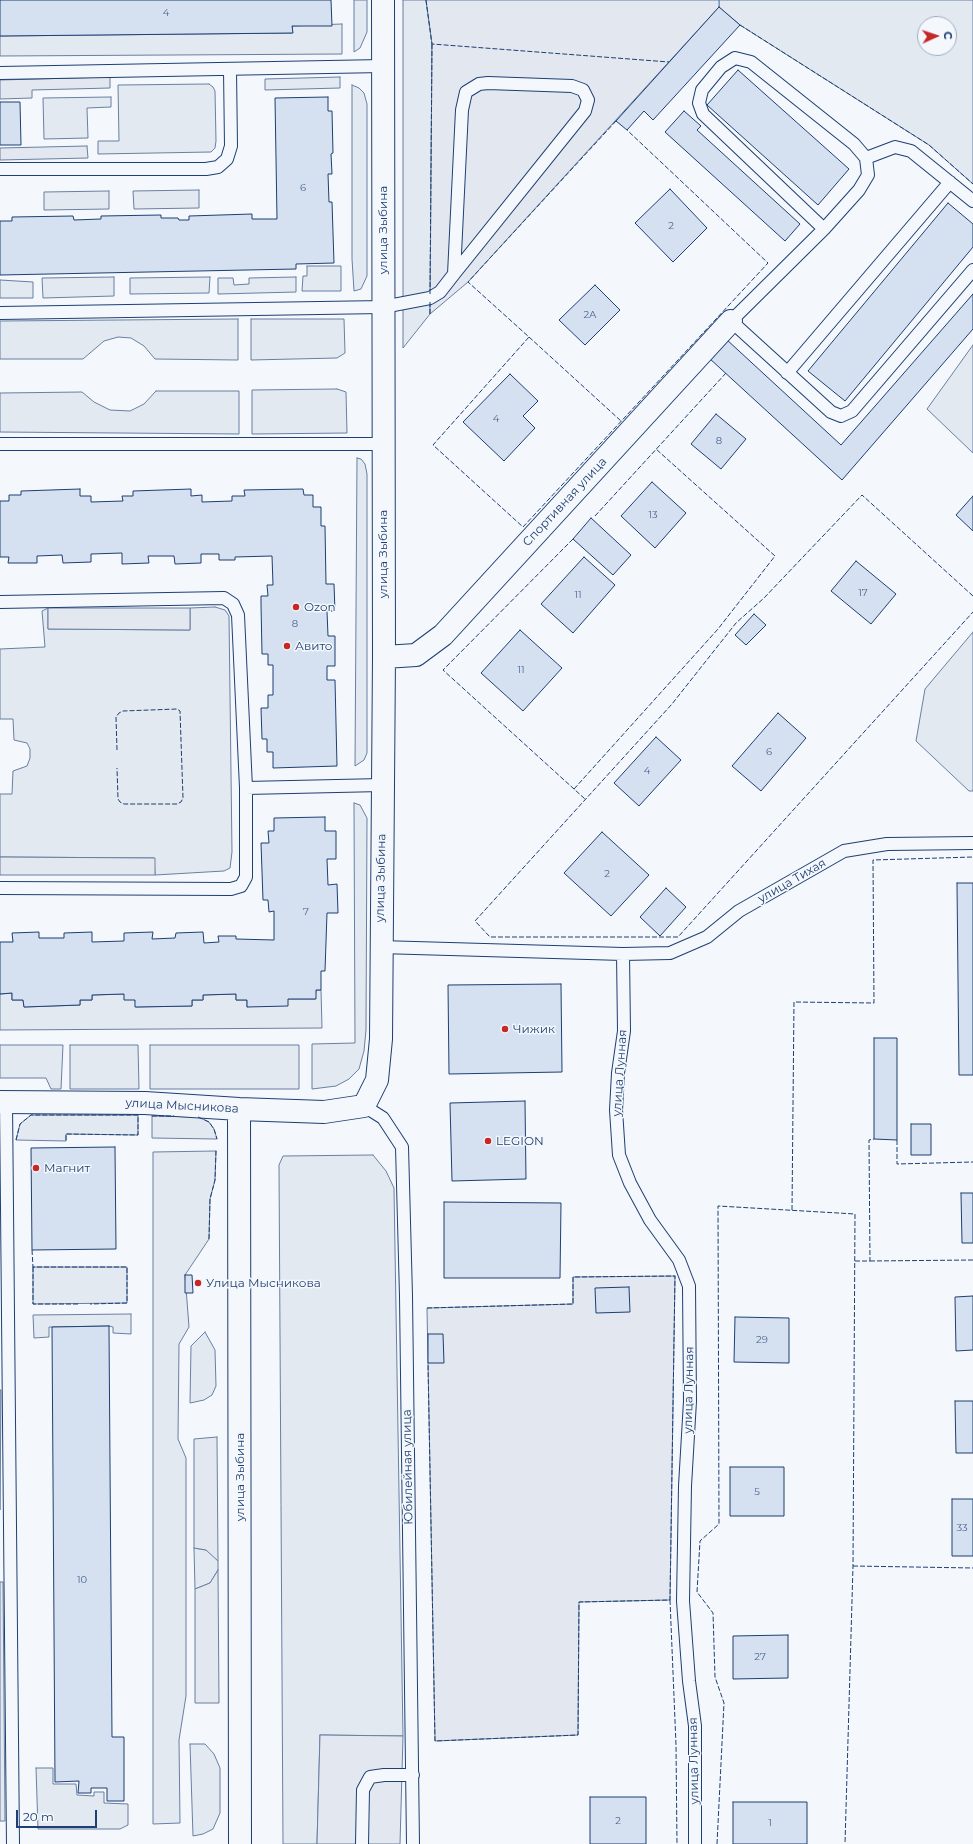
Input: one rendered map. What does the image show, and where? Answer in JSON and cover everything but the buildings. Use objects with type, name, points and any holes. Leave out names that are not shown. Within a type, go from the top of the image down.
[{"type":"street","name":"улица Зыбина","points":[[364,1106],[377,1080],[381,1039],[380,947],[384,657],[383,0]]},
{"type":"street","name":"Спортивная улица","points":[[384,657],[416,655],[443,635],[731,321]]},
{"type":"street","name":"улица Мысникова","points":[[3,1102],[145,1103],[239,1109],[324,1112],[364,1106]]},
{"type":"street","name":"улица Зыбина","points":[[239,1109],[240,1844]]},
{"type":"lane","points":[[824,229],[703,114],[699,103],[702,90],[722,67],[735,58],[751,62],[854,144],[866,158],[868,175],[859,190],[824,229],[731,321],[831,412],[842,416],[852,411],[973,270]]},
{"type":"lane","points":[[0,73],[230,70],[383,66]]},
{"type":"lane","points":[[0,169],[206,169],[218,167],[227,159],[231,146],[230,70]]},
{"type":"lane","points":[[0,313],[383,307],[430,298],[440,292],[585,111],[588,100],[583,90],[572,86],[488,83],[479,84],[466,92],[462,110],[454,274]]},
{"type":"lane","points":[[866,158],[895,147],[911,151],[973,201]]},
{"type":"lane","points":[[787,372],[950,182]]},
{"type":"lane","points":[[0,444],[383,444]]},
{"type":"lane","points":[[0,602],[224,598],[234,604],[238,615],[246,788],[246,877],[241,886],[231,889],[0,888]]},
{"type":"lane","points":[[246,788],[382,785]]},
{"type":"lane","name":"улица Тихая","points":[[380,947],[623,954],[670,953],[706,937],[739,911],[844,851],[886,844],[973,842]]},
{"type":"lane","name":"улица Лунная","points":[[623,954],[624,1031],[618,1073],[616,1110],[619,1155],[630,1183],[650,1220],[679,1260],[689,1286],[690,1401],[685,1486],[684,1601],[689,1681],[695,1726],[694,1844]]},
{"type":"lane","points":[[3,1102],[5,1541],[13,1844]]},
{"type":"lane","name":"Юбилейная улица","points":[[364,1106],[383,1118],[402,1148],[406,1296],[413,1844]]},
{"type":"lane","points":[[362,1844],[363,1790],[370,1778],[384,1775],[413,1775]]},
{"type":"shaded area","points":[[354,0],[367,0],[367,32],[360,48],[354,52]]},
{"type":"shaded area","points":[[403,0],[426,0],[432,44],[430,314],[403,348]]},
{"type":"shaded area","points":[[426,0],[719,0],[719,7],[468,282],[430,314],[432,44]]},
{"type":"shaded area","points":[[719,0],[973,0],[973,184],[929,145],[740,25],[719,7]]},
{"type":"shaded area","points":[[342,24],[342,54],[0,56],[0,36],[292,33],[292,26]]},
{"type":"shaded area","points":[[110,77],[110,88],[32,90],[32,98],[0,99],[0,80]]},
{"type":"shaded area","points":[[340,77],[340,88],[265,90],[265,79]]},
{"type":"shaded area","points":[[209,84],[215,91],[216,141],[215,148],[211,152],[98,154],[98,141],[119,141],[118,85]]},
{"type":"shaded area","points":[[352,85],[359,88],[364,93],[367,104],[367,276],[361,289],[354,291],[352,259]]},
{"type":"shaded area","points":[[111,97],[111,107],[87,108],[88,138],[44,139],[43,98]]},
{"type":"shaded area","points":[[87,146],[88,158],[0,160],[0,148]]},
{"type":"shaded area","points":[[199,190],[199,208],[134,209],[133,191]]},
{"type":"shaded area","points":[[109,191],[109,209],[44,210],[44,192]]},
{"type":"shaded area","points":[[307,266],[341,266],[341,291],[302,291],[303,276],[307,276]]},
{"type":"shaded area","points":[[114,277],[114,296],[43,298],[42,278]]},
{"type":"shaded area","points":[[210,277],[209,293],[130,294],[130,278]]},
{"type":"shaded area","points":[[296,277],[296,292],[218,294],[218,278],[233,278],[234,285],[249,284],[249,278]]},
{"type":"shaded area","points":[[0,280],[33,282],[33,298],[0,298]]},
{"type":"shaded area","points":[[238,319],[238,360],[155,359],[144,346],[131,338],[118,337],[104,341],[83,359],[0,359],[0,321]]},
{"type":"shaded area","points":[[251,319],[344,319],[345,353],[337,358],[251,360]]},
{"type":"shaded area","points":[[973,345],[973,453],[927,409]]},
{"type":"shaded area","points":[[337,389],[346,392],[347,433],[252,434],[252,390]]},
{"type":"shaded area","points":[[156,391],[239,391],[239,434],[0,432],[0,393],[82,392],[94,402],[110,410],[130,411],[144,404]]},
{"type":"shaded area","points":[[357,458],[361,459],[365,464],[367,474],[367,753],[364,760],[355,766]]},
{"type":"shaded area","points":[[215,607],[225,610],[229,616],[232,852],[230,868],[224,871],[155,875],[154,858],[0,857],[0,794],[12,794],[13,771],[27,766],[30,758],[30,749],[27,743],[14,740],[13,719],[0,719],[0,649],[45,647],[42,611],[48,608],[48,629],[190,630],[190,608]]},
{"type":"shaded area","points":[[48,608],[190,608],[190,630],[48,629]]},
{"type":"shaded area","points":[[973,632],[973,791],[969,791],[916,741],[925,689]]},
{"type":"shaded area","points":[[354,803],[360,805],[367,818],[366,1030],[364,1051],[359,1069],[349,1079],[336,1086],[312,1089],[312,1044],[355,1043]]},
{"type":"shaded area","points":[[0,857],[155,858],[155,875],[0,875]]},
{"type":"shaded area","points":[[316,990],[321,990],[322,1028],[0,1030],[0,994],[12,993],[12,1000],[23,1000],[24,1007],[80,1005],[80,1000],[92,1000],[92,995],[124,994],[135,1000],[136,1007],[192,1006],[192,1000],[203,1000],[203,995],[236,994],[236,1000],[247,1000],[247,1007],[288,999],[315,999]]},
{"type":"shaded area","points":[[0,1045],[63,1045],[61,1089],[51,1089],[46,1078],[0,1078]]},
{"type":"shaded area","points":[[70,1045],[138,1045],[139,1089],[70,1089]]},
{"type":"shaded area","points":[[150,1045],[299,1045],[299,1089],[150,1089]]},
{"type":"shaded area","points":[[31,1115],[138,1115],[138,1135],[66,1134],[66,1141],[16,1140],[20,1124]]},
{"type":"shaded area","points":[[152,1116],[199,1117],[209,1122],[214,1129],[217,1139],[152,1138]]},
{"type":"shaded area","points":[[216,1151],[215,1180],[210,1199],[209,1239],[185,1275],[189,1327],[179,1344],[178,1439],[186,1458],[186,1696],[179,1740],[180,1823],[153,1824],[153,1152]]},
{"type":"shaded area","points":[[373,1155],[386,1171],[394,1188],[403,1736],[320,1735],[317,1844],[283,1844],[279,1165],[283,1156]]},
{"type":"shaded area","points":[[33,1267],[127,1267],[127,1303],[33,1304]]},
{"type":"shaded area","points":[[675,1276],[670,1600],[579,1602],[578,1735],[435,1741],[427,1308],[573,1304],[573,1277]]},
{"type":"shaded area","points":[[131,1314],[131,1334],[113,1333],[113,1327],[109,1326],[49,1327],[49,1337],[34,1338],[33,1315]]},
{"type":"shaded area","points":[[205,1332],[215,1350],[216,1386],[212,1395],[204,1400],[190,1403],[191,1346]]},
{"type":"shaded area","points":[[0,1390],[1,1390],[0,1510]]},
{"type":"shaded area","points":[[217,1437],[218,1561],[206,1550],[194,1548],[194,1439]]},
{"type":"shaded area","points":[[194,1548],[206,1550],[218,1561],[218,1570],[210,1583],[195,1589]]},
{"type":"shaded area","points":[[218,1570],[219,1703],[195,1703],[195,1589],[210,1583]]},
{"type":"shaded area","points":[[0,1582],[3,1582],[5,1821],[0,1821]]},
{"type":"shaded area","points":[[320,1735],[403,1736],[400,1844],[317,1844]]},
{"type":"shaded area","points":[[190,1744],[205,1744],[214,1754],[220,1768],[220,1813],[213,1829],[203,1834],[193,1836]]},
{"type":"shaded area","points":[[36,1768],[53,1768],[53,1784],[76,1784],[77,1795],[94,1796],[94,1792],[104,1792],[104,1803],[128,1804],[128,1825],[120,1829],[38,1829]]},
{"type":"fence","points":[[426,0],[432,44],[669,62]]},
{"type":"fence","points":[[740,25],[929,145],[973,184]]},
{"type":"fence","points":[[430,294],[432,44]]},
{"type":"fence","points":[[616,121],[468,282],[529,337],[433,445],[523,527],[768,263],[627,130]]},
{"type":"fence","points":[[430,300],[430,314]]},
{"type":"fence","points":[[529,337],[621,421]]},
{"type":"fence","points":[[595,516],[726,373]]},
{"type":"fence","points":[[574,789],[718,629],[775,556],[656,449]]},
{"type":"fence","points":[[973,596],[862,495],[764,598],[736,623],[672,704],[475,921],[490,937],[678,937],[973,612]]},
{"type":"fence","points":[[573,539],[443,670],[585,799]]},
{"type":"fence","points":[[117,750],[116,717],[119,713],[123,711],[177,709],[180,711],[183,798],[181,802],[177,804],[124,804],[120,802],[118,799],[117,768]]},
{"type":"fence","points":[[792,1210],[794,1002],[874,1003],[873,860],[973,857]]},
{"type":"fence","points":[[16,1140],[20,1124],[31,1115],[138,1115],[138,1135],[66,1134],[66,1141]]},
{"type":"fence","points":[[152,1116],[174,1116]]},
{"type":"fence","points":[[198,1117],[209,1122],[214,1129],[217,1139]]},
{"type":"fence","points":[[855,1261],[870,1261],[869,1140],[874,1139]]},
{"type":"fence","points":[[897,1140],[897,1164],[973,1162]]},
{"type":"fence","points":[[209,1239],[210,1199],[215,1180],[216,1151]]},
{"type":"fence","points":[[717,1844],[724,1703],[715,1677],[713,1613],[697,1592],[700,1541],[719,1524],[718,1206],[855,1214],[853,1566],[845,1844]]},
{"type":"fence","points":[[32,1250],[33,1267],[127,1267],[127,1303],[90,1304]]},
{"type":"fence","points":[[870,1261],[973,1260]]},
{"type":"fence","points":[[33,1267],[33,1304],[79,1304]]},
{"type":"fence","points":[[427,1308],[573,1304],[573,1277],[675,1276],[670,1600],[579,1602],[578,1735],[435,1741],[428,1363]]},
{"type":"fence","points":[[853,1566],[973,1568]]},
{"type":"fence","points":[[670,1600],[676,1745],[677,1844]]},
{"type":"place","name":"Ozon","points":[[296,607]]},
{"type":"place","name":"Авито","points":[[287,646]]},
{"type":"place","name":"Чижик","points":[[505,1029]]},
{"type":"place","name":"LEGION","points":[[488,1141]]},
{"type":"place","name":"Магнит","points":[[36,1168]]},
{"type":"place","name":"Улица Мысникова","points":[[198,1283]]}]
